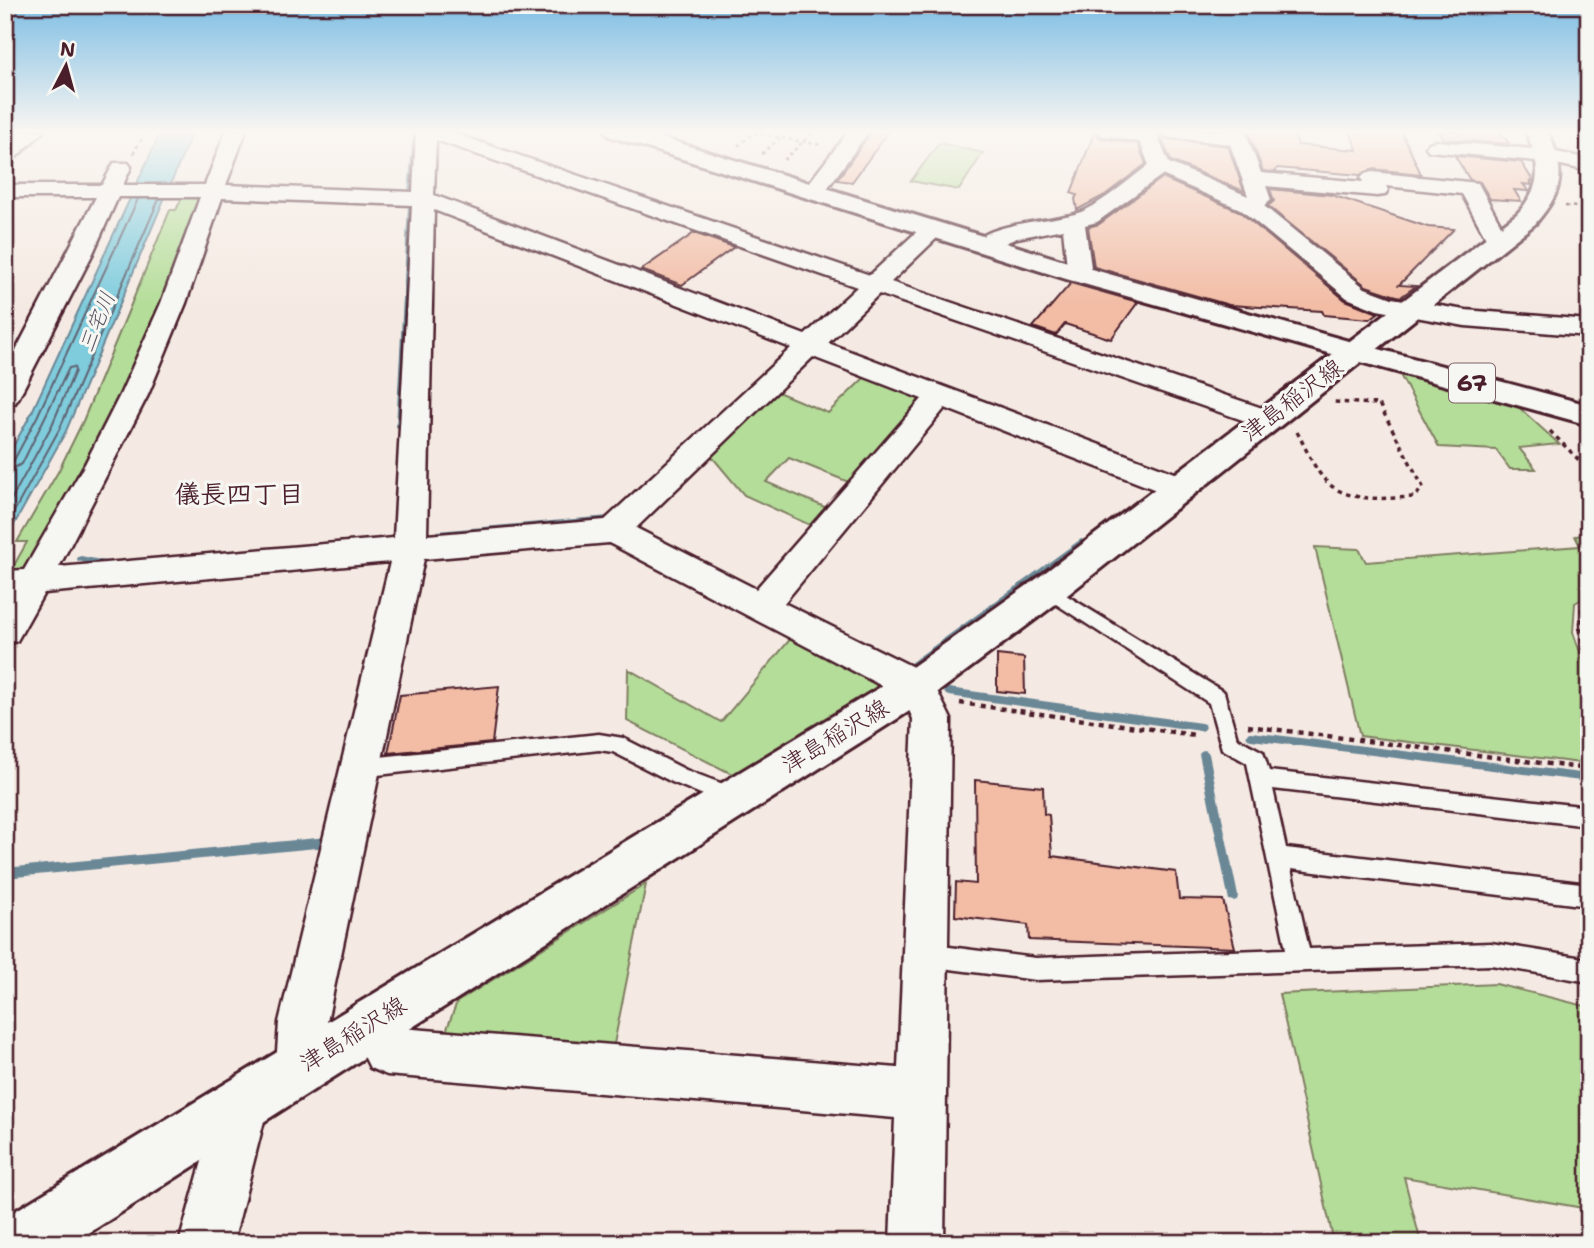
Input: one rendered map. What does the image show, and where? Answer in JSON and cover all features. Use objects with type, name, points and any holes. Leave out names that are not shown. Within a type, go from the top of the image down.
[{"type":"main road","points":[[804,189],[1075,273],[1356,352]]},
{"type":"main road","name":"津島稲沢線","points":[[18,1243],[916,686],[1048,590],[1526,219],[1541,204],[1546,189]]},
{"type":"main road","name":"67","points":[[1356,352],[1589,415]]},
{"type":"street","points":[[5,397],[113,189]]},
{"type":"street","points":[[300,1066],[303,1022],[410,548],[424,189]]},
{"type":"street","points":[[599,189],[877,283],[1282,407]]},
{"type":"street","points":[[984,245],[1010,233],[1089,217],[1128,189]]},
{"type":"street","points":[[1214,189],[1248,204],[1356,293],[1387,305],[1465,318],[1589,328]]},
{"type":"street","points":[[1257,189],[1264,216]]},
{"type":"street","points":[[1471,189],[1498,240]]},
{"type":"street","points":[[5,191],[203,191],[424,199],[1180,487]]},
{"type":"street","points":[[5,631],[19,584],[98,469],[150,359],[187,267],[203,191]]},
{"type":"street","points":[[1073,220],[1079,267],[1075,273]]},
{"type":"street","points":[[613,531],[933,229]]},
{"type":"street","points":[[761,607],[941,396]]},
{"type":"street","points":[[19,584],[613,531],[916,686],[933,719],[917,1243]]},
{"type":"street","points":[[371,1022],[387,1051],[922,1094]]},
{"type":"street","points":[[205,1243],[244,1101]]},
{"type":"lane","points":[[1048,590],[1217,698],[1229,743],[1256,758],[1300,961]]},
{"type":"lane","points":[[360,768],[599,742],[616,744],[679,776],[733,798]]},
{"type":"lane","points":[[1260,779],[1589,817]]},
{"type":"lane","points":[[1277,857],[1589,895]]},
{"type":"lane","points":[[926,955],[1036,970],[1491,954],[1589,971]]},
{"type":"path","points":[[1326,401],[1379,404],[1423,487],[1415,497],[1370,498],[1345,494],[1327,483],[1282,407],[1326,401]]},
{"type":"path","points":[[1589,601],[1583,605],[1580,632],[1589,662]]},
{"type":"path","points":[[916,686],[944,701],[1195,736]]},
{"type":"path","points":[[1247,726],[1589,769]]},
{"type":"green space","points":[[183,196],[205,198],[143,362],[32,569],[8,576],[27,542],[17,542],[58,472],[83,421],[170,210],[176,210]]},
{"type":"green space","points":[[1398,371],[1513,402],[1559,444],[1519,448],[1536,469],[1510,469],[1496,450],[1439,447]]},
{"type":"green space","points":[[867,375],[916,393],[922,402],[851,483],[789,458],[766,482],[827,508],[812,526],[744,495],[708,452],[773,390],[828,413]]},
{"type":"green space","points":[[1589,535],[1589,595],[1575,603],[1573,632],[1589,678],[1589,764],[1360,736],[1315,547],[1359,549],[1366,562],[1580,546],[1575,536]]},
{"type":"green space","points":[[792,637],[877,680],[874,695],[738,777],[627,721],[628,669],[721,722]]},
{"type":"green space","points":[[646,884],[613,1049],[445,1034],[457,1002]]},
{"type":"green space","points":[[1496,984],[1589,1007],[1589,1209],[1404,1177],[1421,1243],[1334,1243],[1279,994]]},
{"type":"water","name":"三宅川","points":[[134,189],[168,189],[66,431],[5,541],[5,461],[31,414]]},
{"type":"building","points":[[1072,189],[1113,189],[1077,210],[1077,195],[1071,193]]},
{"type":"building","points":[[1147,189],[1188,189],[1239,211],[1345,300],[1378,313],[1370,319],[1324,315],[1322,311],[1229,305],[1094,267],[1088,227],[1099,224]]},
{"type":"building","points":[[1270,189],[1332,195],[1428,227],[1454,229],[1399,285],[1416,286],[1401,297],[1366,286],[1268,206],[1274,201]]},
{"type":"building","points":[[1484,189],[1527,189],[1529,191],[1514,190],[1521,201],[1490,199]]},
{"type":"building","points":[[694,233],[734,247],[682,285],[641,270]]},
{"type":"building","points":[[1071,283],[1138,302],[1111,339],[1065,324],[1056,335],[1033,327]]},
{"type":"building","points":[[997,655],[1024,658],[1025,694],[997,691]]},
{"type":"building","points":[[499,686],[492,743],[388,753],[400,695]]},
{"type":"building","points":[[975,780],[1043,787],[1044,814],[1049,815],[1052,856],[1176,872],[1179,899],[1223,900],[1235,948],[1029,940],[1028,925],[955,916],[956,882],[976,884]]},
{"type":"waterway","points":[[400,427],[411,205]]},
{"type":"waterway","points":[[437,534],[609,519]]},
{"type":"waterway","points":[[905,669],[1081,542]]},
{"type":"waterway","points":[[81,559],[110,565]]},
{"type":"waterway","points":[[949,692],[1201,727]]},
{"type":"waterway","points":[[1251,736],[1589,778]]},
{"type":"waterway","points":[[1204,754],[1233,896]]},
{"type":"waterway","points":[[5,873],[327,842]]},
{"type":"district","name":"儀長四丁目","points":[[239,493]]}]
